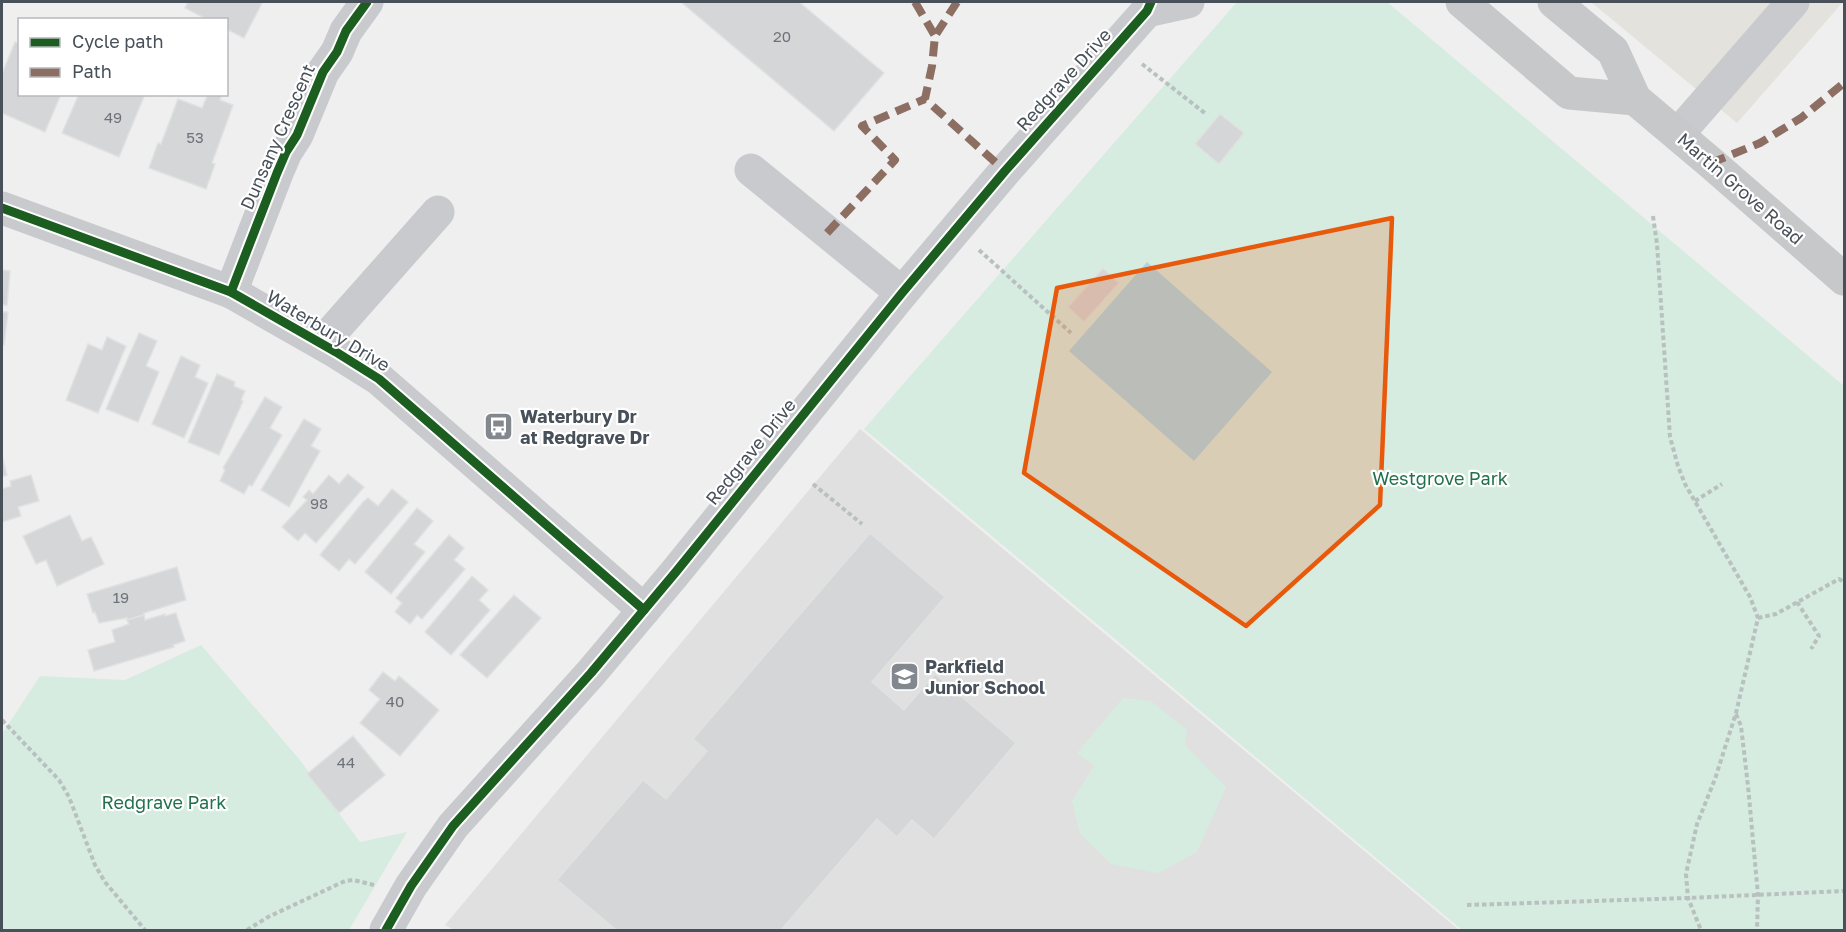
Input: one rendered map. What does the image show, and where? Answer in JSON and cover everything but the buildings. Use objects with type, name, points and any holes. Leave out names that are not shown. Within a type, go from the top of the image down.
[{"type":"main road","points":[[1462,2],[1569,93],[1635,99]]},
{"type":"main road","name":"Martin Grove Road","points":[[1554,2],[1613,51],[1635,99],[1845,279]]},
{"type":"street","name":"Dunsany Crescent","points":[[231,292],[286,152],[297,135],[322,72],[337,52],[346,31],[367,2]]},
{"type":"street","name":"Redgrave Drive","points":[[386,930],[407,894],[453,826],[591,673],[902,293],[1005,171],[1118,45],[1149,6],[1188,2]]},
{"type":"street","points":[[1678,135],[1793,2]]},
{"type":"street","points":[[751,170],[902,293]]},
{"type":"street","name":"Waterbury Drive","points":[[2,208],[231,292],[322,343],[379,379],[644,610]]},
{"type":"street","points":[[322,343],[438,212]]},
{"type":"path","points":[[1118,45],[1206,114]]},
{"type":"path","points":[[1653,216],[1657,244],[1670,437],[1678,466],[1695,501],[1750,597],[1758,618],[1736,713],[1697,824],[1686,874],[1688,898],[1701,930]]},
{"type":"path","points":[[956,230],[1071,333]]},
{"type":"path","points":[[813,484],[862,524]]},
{"type":"path","points":[[1695,501],[1722,484]]},
{"type":"path","points":[[1758,618],[1776,614],[1839,579],[1845,582]]},
{"type":"path","points":[[1797,602],[1819,636],[1811,650]]},
{"type":"path","points":[[1736,713],[1741,726],[1748,786],[1758,895],[1757,930]]},
{"type":"path","points":[[2,720],[59,780],[69,797],[95,866],[105,882],[145,930]]},
{"type":"path","points":[[247,930],[268,917],[345,881],[354,880],[407,894]]},
{"type":"path","points":[[1467,904],[1845,891]]},
{"type":"highlighted area","points":[[1392,218],[1380,505],[1246,626],[1024,473],[1057,288]]},
{"type":"shaded area","points":[[1591,2],[1843,2],[1737,123]]},
{"type":"shaded area","name":"Parkfield Junior School","points":[[860,429],[1459,930],[454,930],[445,925]]},
{"type":"green space","name":"Westgrove Park","points":[[1237,2],[1387,2],[1844,386],[1844,930],[1462,930],[864,429]]},
{"type":"green space","name":"Redgrave Park","points":[[201,645],[300,760],[360,842],[407,832],[349,930],[2,930],[2,734],[40,676],[125,680]]},
{"type":"green space","points":[[1123,698],[1151,701],[1187,730],[1185,745],[1226,787],[1197,852],[1158,873],[1111,864],[1080,834],[1072,801],[1094,766],[1077,753]]},
{"type":"water","points":[[1147,262],[1272,372],[1194,461],[1069,351]]},
{"type":"marked path","points":[[915,2],[935,36]]},
{"type":"marked path","points":[[957,2],[935,36],[925,99],[1005,171]]},
{"type":"marked path","points":[[1711,163],[1760,143],[1801,118],[1844,83]]},
{"type":"marked path","points":[[827,233],[895,160],[862,126],[925,99]]},
{"type":"cycle path","points":[[231,292],[277,173],[286,152],[297,135],[323,72],[337,52],[346,31],[367,2]]},
{"type":"cycle path","points":[[386,930],[411,886],[453,826],[591,673],[902,293],[1005,171],[1147,11],[1151,2]]},
{"type":"cycle path","points":[[2,208],[231,292],[336,352],[379,379],[644,610]]},
{"type":"place","name":"Waterbury Dr at Redgrave Dr","points":[[499,427]]},
{"type":"place","name":"Parkfield Junior School","points":[[904,677]]}]
